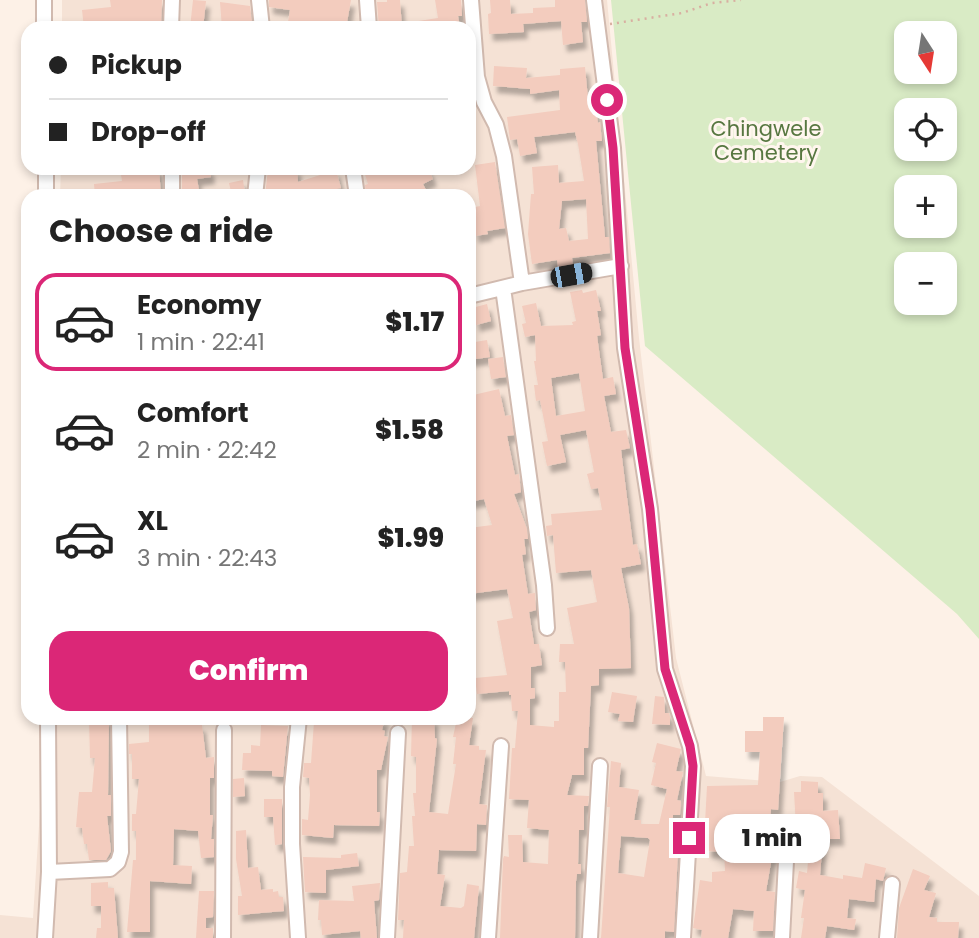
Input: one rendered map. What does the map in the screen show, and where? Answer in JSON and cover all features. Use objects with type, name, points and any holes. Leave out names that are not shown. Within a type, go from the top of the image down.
[{"type":"street","points":[[44,0],[44,21]]},
{"type":"street","points":[[171,21],[172,0]]},
{"type":"street","points":[[259,0],[261,21]]},
{"type":"street","points":[[367,0],[368,21]]},
{"type":"street","points":[[471,0],[473,21]]},
{"type":"street","points":[[594,0],[613,148],[625,348],[650,509],[665,669],[690,746],[693,766],[683,938]]},
{"type":"street","points":[[476,64],[484,102],[496,125],[504,156],[522,283]]},
{"type":"street","points":[[476,294],[522,283],[621,266]]},
{"type":"street","points":[[503,288],[544,585],[547,628]]},
{"type":"street","points":[[45,938],[49,872],[48,725]]},
{"type":"street","points":[[49,872],[110,869],[118,862],[121,852],[119,725]]},
{"type":"street","points":[[298,725],[292,787],[298,938]]},
{"type":"street","points":[[223,730],[223,938]]},
{"type":"street","points":[[387,938],[398,733]]},
{"type":"street","points":[[488,938],[501,746]]},
{"type":"street","points":[[590,938],[600,766]]},
{"type":"street","points":[[782,938],[787,842]]},
{"type":"street","points":[[887,938],[892,884]]},
{"type":"path","points":[[597,27],[682,13],[712,3],[741,0]]},
{"type":"shaded area","points":[[62,0],[607,0],[639,338],[676,658],[706,776],[780,782],[800,776],[822,777],[979,896],[979,938],[0,938],[0,915],[33,918],[46,725],[476,725],[476,189],[60,189],[61,175],[476,175],[476,21],[62,21]]},
{"type":"green space","name":"Chingwele Cemetery","points":[[611,0],[979,0],[979,639],[957,614],[645,346]]},
{"type":"building","points":[[110,0],[162,0],[161,21],[83,21],[82,10],[111,7]]},
{"type":"building","points":[[193,0],[206,1],[204,21],[191,21]]},
{"type":"building","points":[[269,0],[351,0],[347,21],[288,21],[290,10],[269,7]]},
{"type":"building","points":[[400,0],[402,21],[378,21],[377,2]]},
{"type":"building","points":[[435,0],[461,0],[462,16],[458,16],[459,21],[418,21],[438,18]]},
{"type":"building","points":[[490,0],[510,0],[511,14],[533,13],[533,8],[555,7],[555,0],[585,0],[587,22],[581,22],[583,42],[563,45],[561,21],[523,24],[524,32],[489,34]]},
{"type":"building","points":[[220,2],[250,6],[252,21],[221,21]]},
{"type":"building","points":[[494,66],[527,68],[526,78],[560,75],[560,69],[585,67],[588,99],[594,98],[598,123],[600,122],[602,141],[596,141],[605,237],[609,237],[610,253],[572,258],[573,265],[558,267],[557,260],[532,264],[528,234],[531,194],[534,194],[532,167],[558,165],[559,183],[584,181],[578,144],[575,132],[534,137],[537,153],[520,156],[517,139],[510,140],[507,117],[560,110],[559,90],[530,94],[530,89],[493,86]],"holes":[[[586,199],[588,239],[569,241],[566,228],[559,229],[562,201]]]},
{"type":"building","points":[[495,162],[505,228],[476,236],[476,207],[480,206],[476,165]]},
{"type":"building","points":[[121,175],[160,175],[160,189],[94,189],[94,184],[122,181]]},
{"type":"building","points":[[182,175],[211,175],[197,179],[199,189],[182,189]]},
{"type":"building","points":[[267,175],[298,175],[298,182],[320,175],[337,175],[341,188],[337,189],[266,189]]},
{"type":"building","points":[[365,175],[431,175],[433,179],[423,184],[426,189],[365,189],[365,185],[368,184]]},
{"type":"building","points":[[243,180],[244,189],[230,189],[229,183]]},
{"type":"building","points":[[596,290],[601,311],[597,311],[601,335],[597,336],[603,379],[613,377],[616,394],[604,396],[611,432],[626,430],[630,448],[621,450],[633,545],[637,544],[641,564],[621,568],[629,608],[631,668],[599,669],[599,685],[591,686],[588,748],[584,748],[584,775],[572,775],[567,795],[589,796],[588,806],[584,806],[584,830],[579,830],[578,864],[581,864],[581,874],[577,874],[576,881],[575,938],[500,938],[503,859],[504,856],[509,857],[508,835],[522,835],[523,862],[548,864],[549,830],[527,828],[529,800],[509,799],[512,748],[515,748],[518,711],[512,711],[509,691],[477,694],[476,678],[507,675],[497,621],[513,618],[507,589],[476,593],[476,527],[492,525],[484,499],[476,501],[476,394],[499,389],[505,416],[511,415],[514,435],[507,436],[515,475],[519,474],[521,492],[514,494],[527,529],[528,539],[524,539],[526,554],[522,555],[528,594],[535,593],[536,610],[529,612],[534,644],[539,644],[542,665],[531,667],[531,688],[535,688],[535,698],[530,699],[530,725],[554,727],[554,721],[559,721],[559,692],[566,692],[565,662],[559,662],[560,644],[574,644],[567,608],[597,602],[591,570],[556,573],[553,535],[547,536],[546,526],[552,525],[551,514],[602,510],[598,488],[591,489],[587,474],[594,472],[586,430],[560,435],[566,462],[547,466],[542,442],[548,441],[540,400],[536,401],[534,385],[538,385],[534,361],[535,335],[525,337],[522,324],[526,323],[522,306],[536,303],[541,326],[573,325],[572,322],[576,321],[570,292]],"holes":[[[579,373],[585,411],[556,416],[551,378]]]},
{"type":"building","points":[[487,304],[491,321],[476,325],[476,307]]},
{"type":"building","points":[[487,340],[490,357],[476,359],[476,342]]},
{"type":"building","points":[[503,357],[506,377],[491,379],[488,359]]},
{"type":"building","points":[[612,692],[637,696],[633,722],[618,721],[620,714],[608,712]]},
{"type":"building","points":[[655,696],[664,697],[665,713],[669,713],[670,725],[652,724]]},
{"type":"building","points":[[763,717],[784,717],[778,810],[771,809],[768,838],[776,839],[766,891],[775,892],[773,931],[753,931],[754,911],[733,909],[728,938],[701,938],[702,930],[693,928],[700,880],[712,882],[712,872],[725,871],[724,852],[707,851],[707,786],[758,785],[760,752],[745,752],[745,731],[763,731]]},
{"type":"building","points":[[89,725],[109,725],[108,795],[111,795],[111,816],[107,816],[111,851],[106,860],[89,860],[82,828],[76,827],[79,792],[92,792],[95,758],[90,758]]},
{"type":"building","points":[[149,725],[202,725],[206,758],[214,757],[214,778],[210,778],[210,815],[213,815],[211,839],[214,839],[214,857],[201,858],[198,831],[174,829],[173,865],[192,866],[191,884],[150,881],[150,932],[127,932],[133,860],[136,860],[136,831],[132,831],[132,814],[136,814],[139,779],[132,779],[132,754],[129,754],[129,744],[149,742]]},
{"type":"building","points":[[261,725],[288,726],[283,777],[272,776],[272,771],[242,770],[243,753],[251,753],[251,745],[260,746]]},
{"type":"building","points":[[314,725],[383,725],[384,736],[388,737],[381,770],[377,770],[379,826],[334,825],[333,838],[302,835],[302,819],[308,820],[310,795],[309,778],[303,777],[304,763],[311,763]]},
{"type":"building","points":[[412,725],[434,725],[437,739],[429,812],[448,814],[456,764],[453,764],[456,725],[472,725],[469,745],[486,750],[479,804],[487,805],[486,825],[477,824],[476,851],[439,850],[437,874],[445,875],[440,906],[461,908],[464,906],[467,884],[479,886],[474,938],[403,938],[404,920],[398,920],[400,873],[407,872],[409,846],[414,846],[412,816],[415,816],[413,793],[416,793],[416,757],[411,756]]},
{"type":"building","points":[[657,743],[681,749],[676,771],[683,772],[677,800],[681,801],[680,815],[673,815],[672,850],[678,852],[674,932],[665,931],[665,938],[601,938],[611,761],[621,763],[619,787],[639,790],[634,820],[641,820],[641,824],[659,824],[667,789],[651,785],[656,763],[652,762]],"holes":[[[621,836],[650,840],[644,877],[618,873]]]},
{"type":"building","points":[[244,778],[245,796],[233,797],[233,779]]},
{"type":"building","points":[[801,781],[818,782],[818,793],[823,793],[823,811],[838,810],[840,839],[823,839],[820,875],[843,879],[843,875],[862,878],[865,863],[886,868],[883,881],[876,879],[874,902],[849,899],[847,918],[856,919],[854,930],[827,926],[825,938],[801,938],[805,890],[796,888],[799,871],[807,873],[810,826],[796,827],[794,792],[801,792]]},
{"type":"building","points":[[264,799],[282,799],[282,844],[275,845],[273,817],[264,817]]},
{"type":"building","points":[[246,830],[248,868],[258,867],[261,890],[278,891],[279,897],[283,897],[284,911],[238,915],[238,896],[242,896],[236,859],[236,831]]},
{"type":"building","points":[[357,853],[359,866],[326,870],[326,893],[305,892],[303,857],[341,858],[341,855]]},
{"type":"building","points":[[913,869],[930,876],[924,890],[936,893],[929,917],[937,918],[937,922],[959,922],[958,938],[897,938],[899,908]]},
{"type":"building","points":[[108,882],[108,888],[114,888],[118,938],[96,938],[97,928],[101,928],[101,906],[91,906],[91,883]]},
{"type":"building","points":[[380,883],[379,900],[374,901],[377,938],[361,938],[360,931],[322,935],[321,920],[318,920],[319,900],[354,901],[352,886]]},
{"type":"building","points":[[199,891],[214,891],[213,917],[206,918],[206,928],[213,928],[213,938],[196,938]]},
{"type":"route","points":[[607,100],[613,148],[625,348],[650,509],[665,669],[690,746],[693,766],[689,838]]}]
